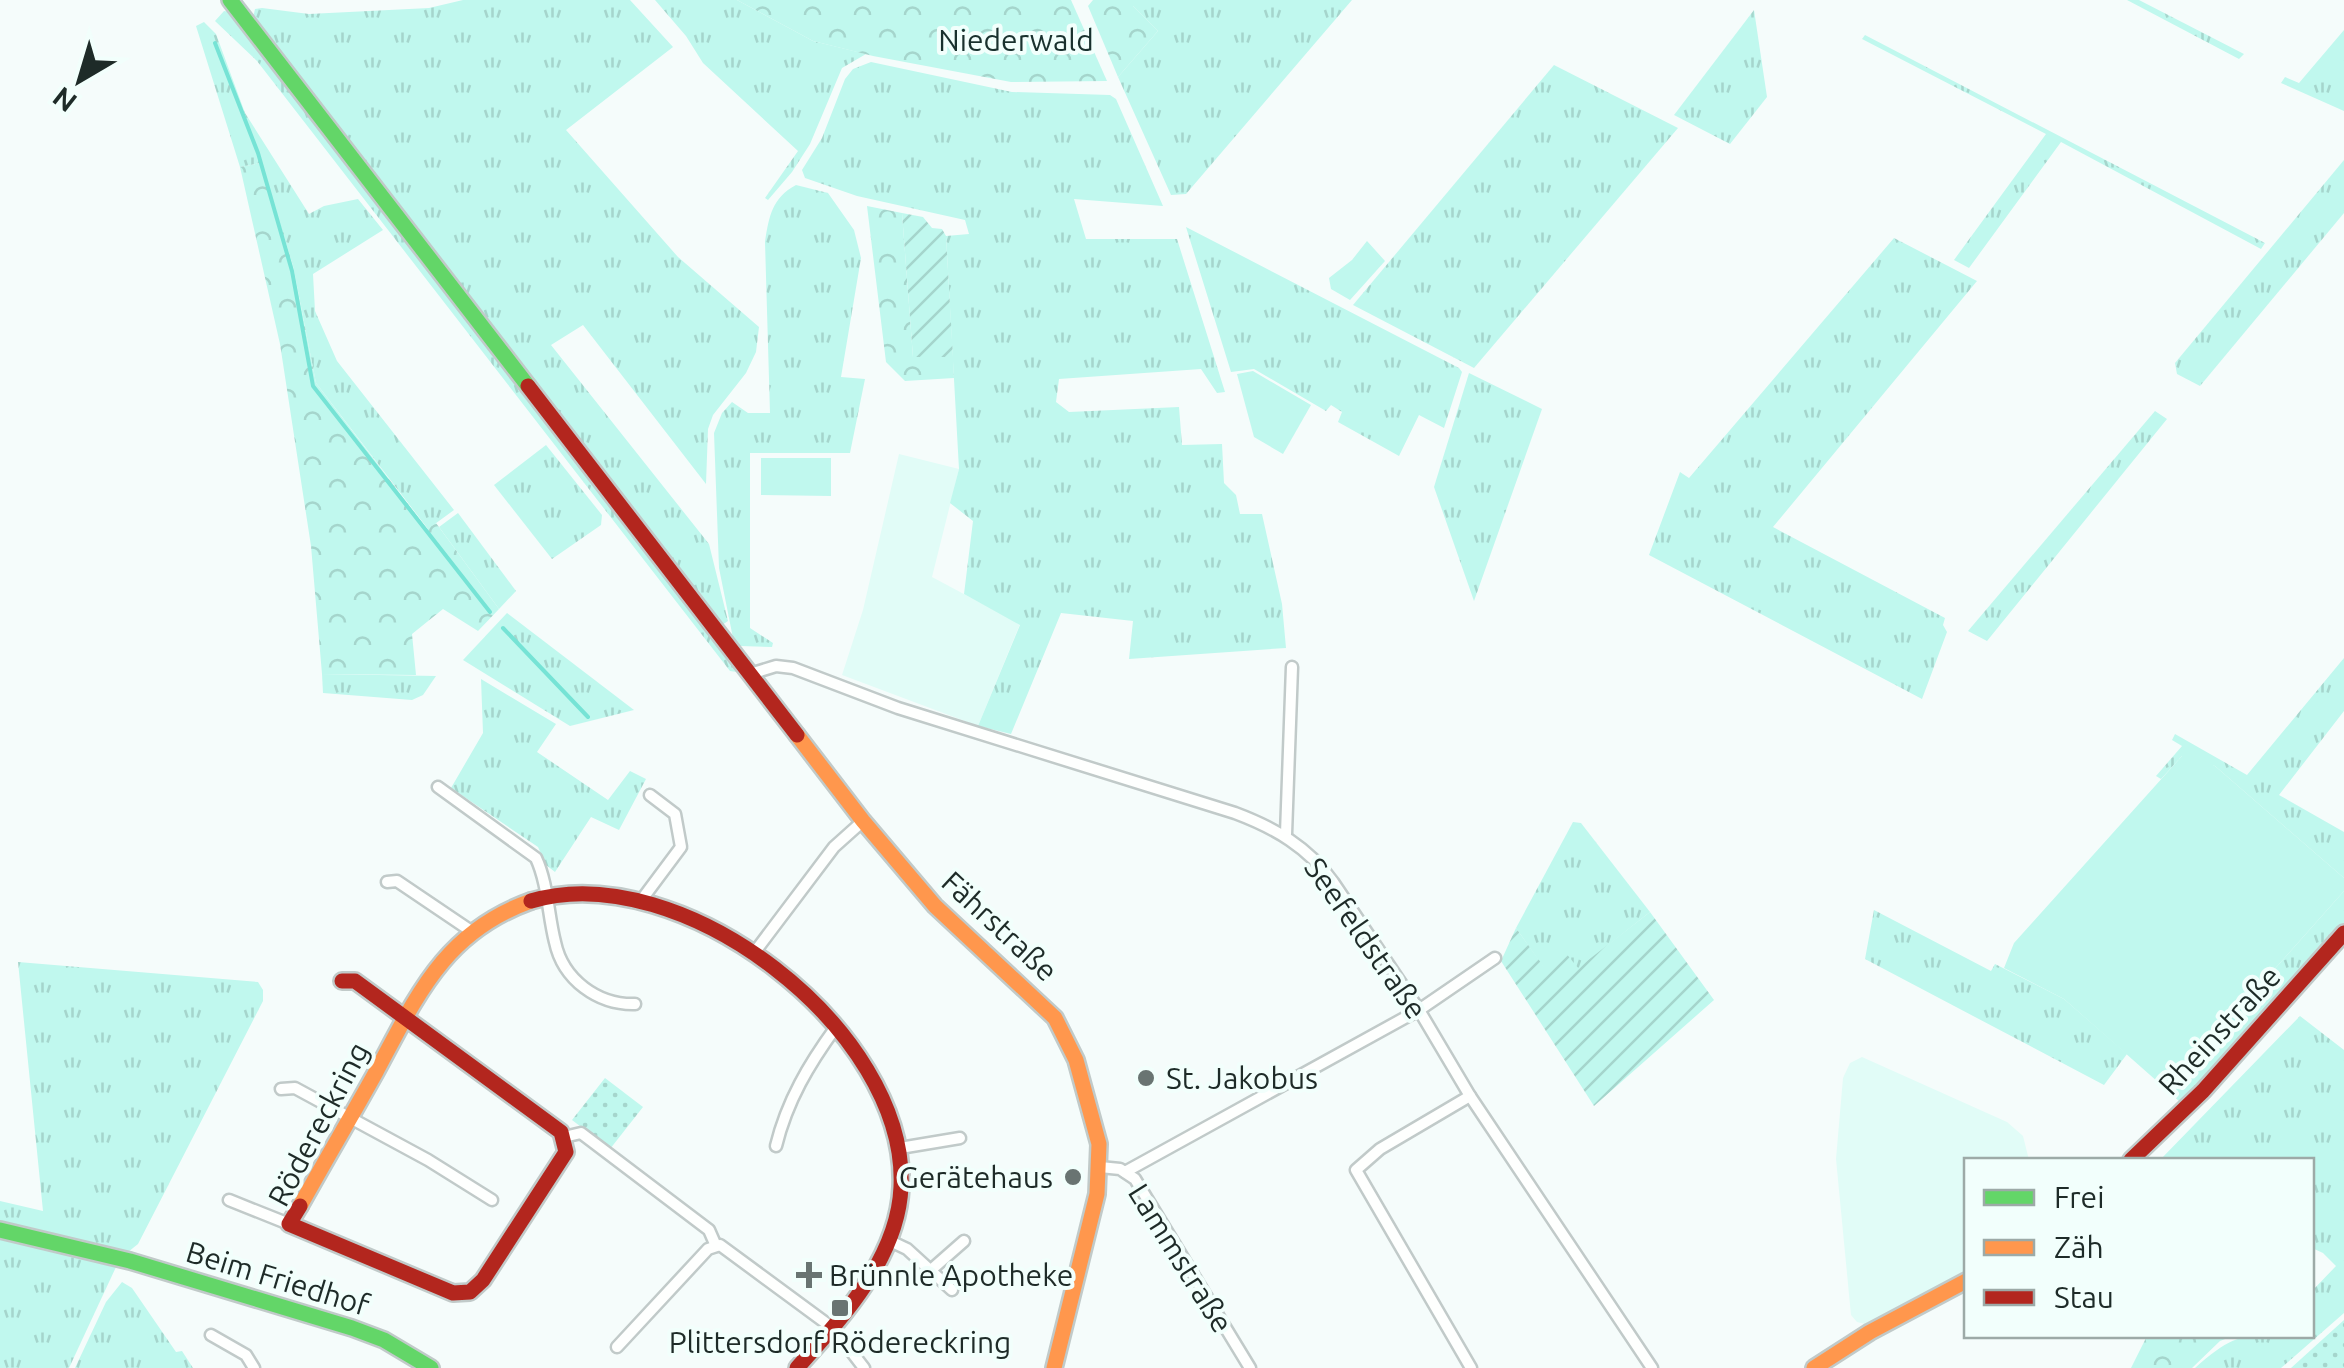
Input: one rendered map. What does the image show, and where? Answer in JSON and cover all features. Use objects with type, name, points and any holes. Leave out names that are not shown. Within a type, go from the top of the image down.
[{"type":"main road","name":"Fährstraße","points":[[230,0],[863,821],[935,906],[1055,1018],[1076,1060],[1099,1144],[1100,1167],[1054,1368]]},
{"type":"main road","name":"Rödereckring","points":[[564,1137],[566,1152],[472,1292],[453,1293],[289,1224],[406,1017],[440,964],[471,931],[504,912],[570,892],[640,902],[705,924],[754,953],[803,991],[836,1027],[883,1096],[900,1148],[902,1189],[898,1214],[888,1240],[834,1329],[798,1368]]},
{"type":"main road","name":"Rheinstraße","points":[[2133,1158],[2203,1091],[2344,932]]},
{"type":"main road","points":[[342,981],[355,981],[564,1137]]},
{"type":"main road","name":"Beim Friedhof","points":[[0,1230],[102,1254],[352,1328],[384,1340],[431,1368]]},
{"type":"main road","points":[[1814,1368],[1870,1332],[1964,1282]]},
{"type":"street","name":"Seefeldstraße","points":[[750,674],[776,666],[793,668],[898,708],[1235,813],[1286,834],[1322,868],[1652,1368]]},
{"type":"street","points":[[1286,834],[1292,666]]},
{"type":"street","points":[[438,787],[536,858],[556,948],[581,987],[599,999],[635,1004]]},
{"type":"street","points":[[640,902],[680,848],[675,814],[650,795]]},
{"type":"street","points":[[754,953],[834,847],[863,821]]},
{"type":"street","points":[[387,882],[398,882],[471,931]]},
{"type":"street","points":[[1125,1172],[1419,1010],[1496,958]]},
{"type":"street","points":[[776,1146],[800,1082],[836,1027]]},
{"type":"street","points":[[282,1089],[295,1088],[492,1200]]},
{"type":"street","points":[[1470,1096],[1380,1149],[1356,1170],[1471,1368]]},
{"type":"street","points":[[564,1137],[581,1132],[709,1230],[716,1246]]},
{"type":"street","points":[[900,1148],[960,1138]]},
{"type":"street","name":"Lammstraße","points":[[1100,1167],[1125,1172],[1135,1179],[1250,1368]]},
{"type":"street","points":[[229,1200],[289,1224]]},
{"type":"street","points":[[888,1240],[908,1250],[952,1290]]},
{"type":"street","points":[[932,1270],[964,1241]]},
{"type":"street","points":[[617,1347],[708,1249],[716,1246],[730,1250],[834,1329],[864,1368]]},
{"type":"street","points":[[211,1335],[246,1355],[254,1368]]},
{"type":"shaded area","points":[[899,454],[959,469],[932,577],[1020,624],[978,726],[842,675],[863,610]]},
{"type":"shaded area","points":[[1862,1057],[2007,1122],[2023,1136],[2028,1158],[1964,1158],[1964,1272],[1865,1324],[1851,1315],[1836,1159],[1843,1078],[1850,1063]]},
{"type":"green space","points":[[463,0],[630,0],[673,47],[566,130],[678,257],[759,327],[756,352],[746,373],[713,415],[708,429],[706,484],[583,325],[551,345],[709,544],[728,621],[722,625],[253,18],[255,9],[262,8],[309,14],[429,8]]},
{"type":"green space","points":[[655,0],[737,0],[813,41],[866,54],[842,68],[810,144],[768,200],[765,198],[798,151],[703,63]]},
{"type":"green space","name":"Niederwald","points":[[737,0],[1071,0],[1107,81],[1011,82],[873,56],[813,41]]},
{"type":"green space","points":[[1093,0],[1352,0],[1186,194],[1171,195],[1118,77],[1158,31],[1133,6],[1088,6]]},
{"type":"green space","points":[[2127,0],[2139,0],[2244,54],[2239,59]]},
{"type":"green space","points":[[1088,6],[1133,6],[1158,31],[1118,77]]},
{"type":"green space","points":[[1754,10],[1767,97],[1730,144],[1674,115]]},
{"type":"green space","points":[[224,11],[230,12],[737,672],[730,671],[257,61],[215,21]]},
{"type":"green space","points":[[204,22],[216,34],[245,113],[309,214],[324,206],[358,199],[383,230],[313,274],[315,311],[337,361],[454,510],[428,529],[316,383],[293,266],[261,163],[240,167],[196,26]]},
{"type":"green space","points":[[2344,30],[2344,111],[2281,83],[2285,77],[2299,83]]},
{"type":"green space","points":[[1865,35],[2265,243],[2261,249],[2061,142],[1969,268],[1954,260],[2046,134],[1862,39]]},
{"type":"green space","points":[[871,62],[1012,92],[1110,95],[1116,99],[1163,206],[1074,199],[1086,239],[1177,239],[1225,392],[1217,393],[1201,369],[1059,379],[1056,402],[1069,412],[1179,407],[1182,445],[1222,444],[1224,483],[1236,495],[1240,514],[1262,514],[1282,604],[1286,648],[1129,659],[1133,621],[1061,613],[1011,734],[978,726],[1020,625],[964,594],[973,521],[950,503],[959,469],[946,236],[969,234],[965,220],[857,196],[805,178],[802,170],[822,138],[845,79],[853,69]]},
{"type":"green space","points":[[1554,65],[1678,128],[1474,368],[1353,305]]},
{"type":"green space","points":[[2344,160],[2344,213],[2200,386],[2177,374],[2175,363]]},
{"type":"green space","points":[[261,163],[293,266],[316,383],[427,529],[436,523],[499,609],[478,631],[443,609],[412,634],[416,675],[322,674],[311,546],[280,344],[240,167]]},
{"type":"green space","points":[[796,185],[828,193],[854,230],[861,258],[841,377],[865,379],[850,453],[750,453],[750,628],[773,643],[772,647],[740,646],[733,638],[719,568],[714,433],[722,413],[732,402],[748,413],[770,413],[765,242],[773,209]]},
{"type":"green space","points":[[867,206],[902,213],[913,357],[953,357],[954,378],[905,381],[886,362]]},
{"type":"green space","points":[[902,213],[923,217],[946,236],[953,357],[913,357]]},
{"type":"green space","points":[[1186,227],[1459,368],[1462,372],[1444,428],[1419,415],[1399,456],[1338,422],[1342,412],[1331,405],[1326,411],[1254,369],[1231,372]]},
{"type":"green space","points":[[1894,238],[1977,281],[1773,527],[1945,618],[1947,632],[1922,699],[1649,555],[1680,472],[1689,478]]},
{"type":"green space","points":[[1367,241],[1385,261],[1350,300],[1331,289],[1329,278],[1352,260]]},
{"type":"green space","points":[[1253,371],[1311,405],[1283,454],[1254,437],[1237,374]]},
{"type":"green space","points":[[1469,373],[1542,409],[1474,601],[1434,487]]},
{"type":"green space","points":[[2155,411],[2167,419],[1987,641],[1968,631]]},
{"type":"green space","points":[[546,445],[602,515],[601,525],[552,559],[494,485]]},
{"type":"green space","points":[[761,458],[831,458],[831,496],[761,495]]},
{"type":"green space","points":[[458,513],[516,591],[499,609],[439,527]]},
{"type":"green space","points":[[507,613],[634,710],[570,726],[463,660]]},
{"type":"green space","points":[[2344,658],[2344,711],[2279,795],[2344,832],[2344,878],[2215,766],[2182,756],[2161,779],[2156,776],[2182,746],[2172,740],[2175,734],[2247,775]]},
{"type":"green space","points":[[322,674],[436,676],[423,695],[412,700],[323,693]]},
{"type":"green space","points":[[481,679],[556,724],[537,752],[608,800],[630,771],[646,779],[619,830],[591,817],[555,872],[546,865],[538,847],[451,788],[483,733]]},
{"type":"green space","points":[[2190,754],[2215,766],[2344,878],[2344,891],[2167,1090],[2064,999],[2004,968],[2014,943],[2182,756]]},
{"type":"green space","points":[[1573,822],[1581,823],[1650,912],[1578,969],[1544,968],[1516,928]]},
{"type":"green space","points":[[2344,891],[2344,924],[2286,993],[2181,1103],[2167,1090]]},
{"type":"green space","points":[[1874,910],[1991,971],[1995,964],[2064,999],[2127,1054],[2104,1085],[1865,959]]},
{"type":"green space","points":[[1650,912],[1714,1000],[1594,1106],[1501,961],[1516,928],[1544,967],[1565,952],[1578,968]]},
{"type":"green space","points":[[18,962],[258,982],[263,990],[263,1001],[138,1244],[128,1252],[0,1222],[0,1201],[43,1211]]},
{"type":"green space","points":[[2300,1016],[2344,1050],[2344,1313],[2281,1368],[2195,1368],[2236,1339],[2314,1338],[2314,1289],[2336,1266],[2314,1249],[2314,1158],[2162,1158]]},
{"type":"green space","points":[[605,1078],[643,1107],[610,1149],[572,1120]]},
{"type":"green space","points":[[0,1237],[116,1267],[69,1368],[0,1368]]},
{"type":"green space","points":[[122,1282],[132,1288],[176,1352],[182,1351],[193,1368],[75,1368],[106,1302]]},
{"type":"green space","points":[[2344,1320],[2344,1368],[2291,1368]]},
{"type":"green space","points":[[2146,1338],[2228,1338],[2192,1368],[2131,1368]]},
{"type":"waterway","points":[[215,43],[258,153],[292,271],[313,386],[490,612]]},
{"type":"waterway","points":[[503,628],[588,717]]},
{"type":"traffic: fast","points":[[230,0],[528,386]]},
{"type":"traffic: fast","points":[[0,1230],[130,1261],[352,1328],[384,1340],[431,1368]]},
{"type":"traffic: slow","points":[[797,735],[935,906],[1055,1018],[1076,1060],[1099,1144],[1097,1194],[1054,1368]]},
{"type":"traffic: slow","points":[[300,1206],[436,970],[476,930],[531,901]]},
{"type":"traffic: slow","points":[[1814,1368],[1870,1332],[1964,1282]]},
{"type":"traffic: jam","points":[[528,386],[797,735]]},
{"type":"traffic: jam","points":[[531,901],[590,894],[653,905],[715,930],[774,968],[826,1016],[867,1070],[893,1128],[901,1187],[898,1213],[890,1238],[865,1285],[797,1368]]},
{"type":"traffic: jam","points":[[2133,1158],[2203,1091],[2344,933]]},
{"type":"traffic: jam","points":[[300,1206],[289,1224],[453,1293],[470,1292],[483,1280],[566,1152],[561,1132],[355,981],[342,981]]},
{"type":"place","name":"St. Jakobus","points":[[1146,1078]]},
{"type":"place","name":"Gerätehaus","points":[[1073,1177]]},
{"type":"place","name":"Brünnle Apotheke","points":[[809,1275]]},
{"type":"place","name":"Plittersdorf Rödereckring","points":[[840,1308]]}]
